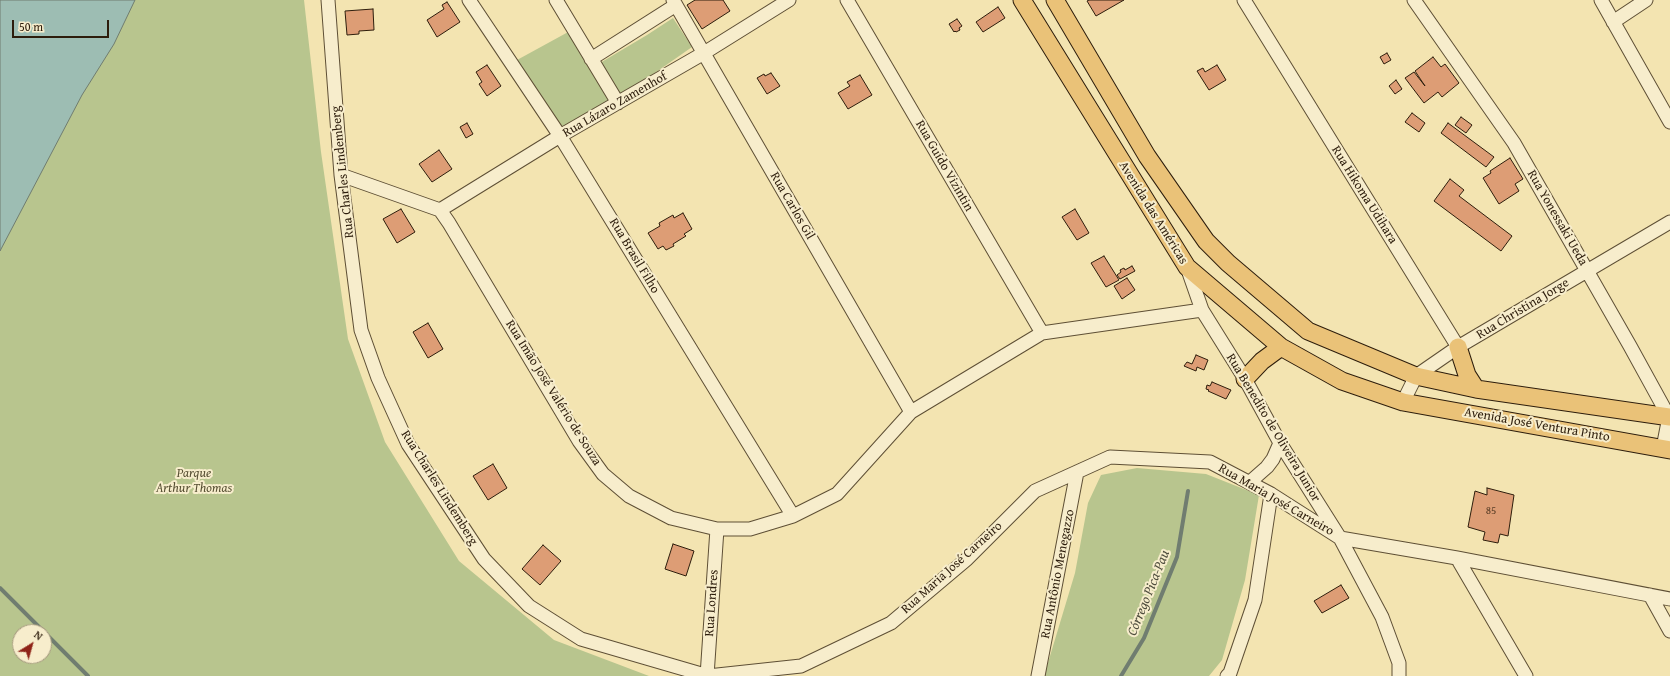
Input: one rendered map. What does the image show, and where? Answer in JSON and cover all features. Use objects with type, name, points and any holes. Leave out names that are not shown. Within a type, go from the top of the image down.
[{"type":"main road","name":"Avenida das Américas","points":[[1022,0],[1187,267],[1281,347],[1342,381],[1403,402]]},
{"type":"main road","name":"Avenida das Américas","points":[[1054,0],[1147,156],[1206,241],[1228,263],[1308,331],[1416,376]]},
{"type":"main road","points":[[1245,379],[1262,361],[1281,347]]},
{"type":"main road","points":[[1458,347],[1467,375],[1476,389]]},
{"type":"main road","name":"Avenida José Ventura Pinto","points":[[1416,376],[1476,389],[1669,417]]},
{"type":"main road","name":"Avenida José Ventura Pinto","points":[[1403,402],[1666,449]]},
{"type":"street","name":"Rua Charles Lindemberg","points":[[328,0],[341,175],[361,330],[378,378],[408,444],[484,559],[529,606],[581,638],[708,676],[801,671]]},
{"type":"street","name":"Rua Brasil Filho","points":[[469,0],[560,136],[793,516]]},
{"type":"street","points":[[556,0],[618,103]]},
{"type":"street","name":"Rua Lázaro Zamenhof","points":[[440,210],[560,136],[704,53],[789,0]]},
{"type":"street","name":"Rua Guido Vizintin","points":[[847,0],[1042,333]]},
{"type":"street","name":"Rua Hikoma Udihara","points":[[1244,0],[1458,347]]},
{"type":"street","name":"Rua Yonessaki Ueda","points":[[1414,0],[1514,144],[1669,417]]},
{"type":"street","points":[[1601,0],[1670,122]]},
{"type":"street","points":[[1613,22],[1646,0]]},
{"type":"street","points":[[591,59],[674,3]]},
{"type":"street","name":"Rua Carlos Gil","points":[[674,3],[912,412]]},
{"type":"street","points":[[341,175],[440,210]]},
{"type":"street","name":"Rua Imão José Valério de Souza","points":[[440,210],[453,229],[579,441],[603,474],[629,496],[671,518],[718,530],[750,528],[793,516],[837,494],[912,412],[1042,333],[1202,310]]},
{"type":"street","name":"Rua Christina Jorge","points":[[1458,347],[1670,222]]},
{"type":"street","name":"Rua Benedito de Oliveira Junior","points":[[1187,267],[1202,310],[1245,379],[1280,443],[1340,538],[1382,617],[1399,663],[1399,676]]},
{"type":"street","points":[[1403,402],[1416,376],[1458,347]]},
{"type":"street","points":[[1666,449],[1669,417]]},
{"type":"street","points":[[1250,482],[1267,468],[1280,443]]},
{"type":"street","name":"Rua Maria José Carneiro","points":[[801,671],[891,622],[967,559],[1035,491],[1110,456],[1210,462],[1250,482],[1340,538],[1457,558],[1670,599]]},
{"type":"street","name":"Rua Antônio Menegazzo","points":[[1038,676],[1077,472]]},
{"type":"street","points":[[1229,675],[1255,600],[1270,494]]},
{"type":"street","name":"Rua Londres","points":[[708,676],[718,530]]},
{"type":"street","points":[[1457,558],[1526,676]]},
{"type":"street","points":[[1650,595],[1670,631]]},
{"type":"green space","name":"Parque Arthur Thomas","points":[[0,0],[304,0],[321,152],[348,339],[385,442],[459,561],[554,640],[649,676],[0,676]]},
{"type":"green space","points":[[673,18],[692,47],[619,98],[600,63]]},
{"type":"green space","points":[[570,31],[611,99],[561,131],[517,60]]},
{"type":"green space","points":[[1137,468],[1206,474],[1259,495],[1245,580],[1222,660],[1209,676],[1044,676],[1075,573],[1088,503],[1101,475]]},
{"type":"water","points":[[0,0],[135,0],[114,44],[82,95],[0,251]]},
{"type":"building","points":[[695,0],[723,0],[730,11],[702,29],[687,5]]},
{"type":"building","points":[[1124,0],[1096,16],[1087,1]]},
{"type":"building","points":[[447,2],[460,22],[437,37],[427,20],[444,9],[442,5]]},
{"type":"building","points":[[998,7],[1005,18],[983,32],[976,22]]},
{"type":"building","points":[[373,9],[374,30],[359,31],[359,34],[347,35],[345,11]]},
{"type":"building","points":[[957,19],[962,26],[959,28],[960,30],[954,32],[949,24]]},
{"type":"building","points":[[1387,53],[1391,60],[1384,64],[1380,57]]},
{"type":"building","points":[[1433,57],[1441,67],[1445,64],[1459,83],[1442,97],[1438,92],[1424,103],[1405,78],[1414,72],[1425,86],[1415,71]]},
{"type":"building","points":[[487,65],[501,86],[487,96],[479,84],[482,82],[476,72]]},
{"type":"building","points":[[1217,65],[1226,80],[1209,90],[1197,71],[1203,68],[1205,72]]},
{"type":"building","points":[[771,73],[780,86],[767,94],[757,78],[764,74],[765,76]]},
{"type":"building","points":[[860,75],[872,95],[848,109],[838,93],[850,86],[847,82]]},
{"type":"building","points":[[1396,80],[1402,89],[1395,94],[1389,86]]},
{"type":"building","points":[[1412,113],[1425,123],[1419,132],[1405,122]]},
{"type":"building","points":[[1461,117],[1472,125],[1466,133],[1455,125]]},
{"type":"building","points":[[467,123],[473,134],[466,138],[460,127]]},
{"type":"building","points":[[1448,123],[1494,157],[1486,167],[1441,133]]},
{"type":"building","points":[[439,150],[452,169],[432,182],[419,164]]},
{"type":"building","points":[[1510,158],[1523,179],[1515,184],[1519,191],[1499,204],[1483,178],[1491,173],[1490,171]]},
{"type":"building","points":[[1450,179],[1464,190],[1459,196],[1512,236],[1501,251],[1434,201]]},
{"type":"building","points":[[401,209],[415,232],[397,243],[383,219]]},
{"type":"building","points":[[1075,209],[1089,233],[1077,240],[1062,217]]},
{"type":"building","points":[[683,213],[692,229],[684,234],[686,236],[673,244],[674,246],[666,250],[663,246],[658,249],[648,233],[660,226],[659,223],[673,215],[674,218]]},
{"type":"building","points":[[1104,256],[1119,280],[1106,287],[1091,263]]},
{"type":"building","points":[[1132,266],[1135,271],[1120,279],[1117,275],[1121,272],[1120,270],[1124,268],[1125,270]]},
{"type":"building","points":[[1127,278],[1135,290],[1122,299],[1114,286]]},
{"type":"building","points":[[428,323],[443,349],[428,358],[413,332]]},
{"type":"building","points":[[1196,355],[1208,360],[1204,370],[1197,367],[1196,371],[1184,366],[1187,362],[1192,364]]},
{"type":"building","points":[[1212,382],[1231,390],[1226,399],[1206,389],[1207,385],[1210,386]]},
{"type":"building","points":[[493,464],[507,488],[488,500],[473,476]]},
{"type":"building","points":[[1487,488],[1514,495],[1508,536],[1500,534],[1498,543],[1483,540],[1485,532],[1468,527],[1475,491],[1487,495]]},
{"type":"building","points":[[673,544],[694,551],[686,576],[665,569]]},
{"type":"building","points":[[543,545],[561,561],[540,585],[522,569]]},
{"type":"building","points":[[1341,585],[1349,598],[1322,613],[1314,601]]},
{"type":"waterway","name":"Córrego Pica-Pau","points":[[1121,676],[1144,638],[1177,557],[1188,491]]},
{"type":"waterway","points":[[0,588],[88,676]]}]
